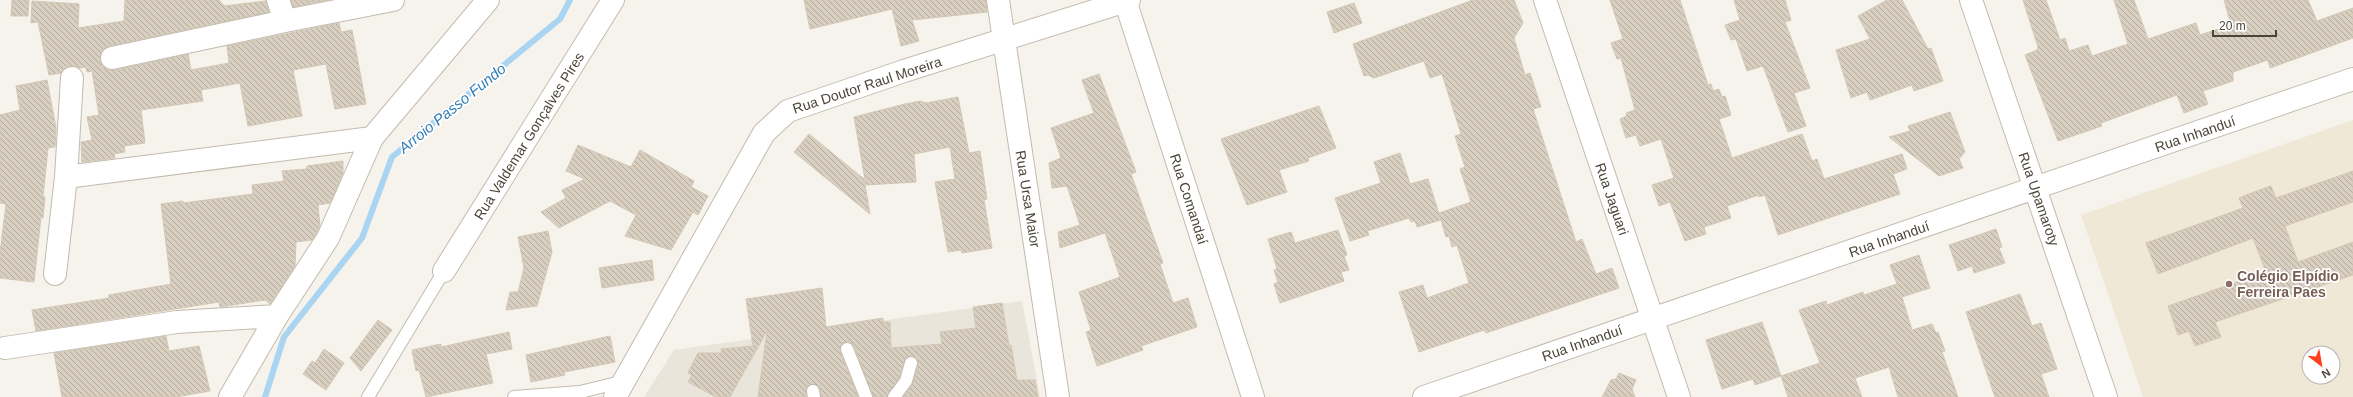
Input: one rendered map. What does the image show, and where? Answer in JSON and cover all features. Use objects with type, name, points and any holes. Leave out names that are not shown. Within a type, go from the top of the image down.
[{"type":"street","points":[[278,0],[285,21]]},
{"type":"street","points":[[112,58],[285,21],[393,0]]},
{"type":"street","points":[[230,397],[277,316],[328,238],[372,138],[488,0]]},
{"type":"street","name":"Rua Valdemar Gonçalves Pires","points":[[444,272],[613,0]]},
{"type":"street","name":"Rua Ursa Maior","points":[[998,0],[1058,397]]},
{"type":"street","name":"Rua Doutor Raul Moreira","points":[[621,389],[764,133],[788,111],[904,71],[1004,41],[1126,0]]},
{"type":"street","name":"Rua Comandaí","points":[[1126,0],[1253,397]]},
{"type":"street","name":"Rua Jaguari","points":[[1545,0],[1678,397]]},
{"type":"street","name":"Rua Upamaroty","points":[[1971,0],[2106,397]]},
{"type":"street","points":[[55,274],[66,177],[72,78]]},
{"type":"street","name":"Rua Inhanduí","points":[[1424,397],[2036,189],[2353,79]]},
{"type":"street","points":[[66,177],[372,138]]},
{"type":"street","points":[[5,348],[177,322],[277,316]]},
{"type":"lane","points":[[368,397],[444,272]]},
{"type":"lane","points":[[847,349],[866,397]]},
{"type":"lane","points":[[894,397],[906,381],[911,363]]},
{"type":"lane","points":[[514,397],[621,389]]},
{"type":"shaded area","name":"Colégio Elpídio Ferreira Paes","points":[[2353,120],[2353,397],[2143,397],[2081,215]]},
{"type":"shaded area","points":[[1022,301],[1040,397],[644,397],[674,350]]},
{"type":"building","points":[[12,0],[29,0],[28,16],[11,16]]},
{"type":"building","points":[[125,0],[219,0],[224,6],[266,1],[269,12],[109,46],[103,49],[100,55],[102,66],[108,70],[115,70],[188,54],[191,70],[229,63],[227,46],[339,23],[341,32],[352,30],[366,104],[335,109],[326,64],[293,70],[302,116],[248,126],[240,83],[201,90],[203,101],[141,110],[145,143],[124,146],[125,152],[114,154],[115,158],[82,162],[81,142],[92,140],[87,117],[99,115],[92,71],[87,72],[86,67],[80,68],[72,66],[66,67],[61,73],[49,75],[38,22],[31,23],[32,1],[79,4],[78,28],[124,21]]},
{"type":"building","points":[[291,0],[328,0],[293,7]]},
{"type":"building","points":[[804,0],[986,0],[987,12],[912,20],[919,41],[901,46],[892,9],[810,29]]},
{"type":"building","points":[[1473,0],[1514,0],[1523,23],[1514,38],[1525,75],[1530,73],[1541,107],[1533,109],[1576,242],[1582,239],[1596,274],[1612,268],[1619,288],[1486,333],[1484,330],[1419,352],[1399,292],[1423,285],[1427,298],[1469,283],[1457,245],[1452,247],[1449,236],[1446,237],[1439,213],[1471,202],[1460,169],[1465,167],[1455,136],[1461,134],[1442,74],[1430,78],[1424,61],[1374,78],[1368,75],[1364,76],[1353,44]]},
{"type":"building","points":[[1610,0],[1680,0],[1708,85],[1711,84],[1713,91],[1719,89],[1722,97],[1725,96],[1731,115],[1719,119],[1732,158],[1802,134],[1812,161],[1817,159],[1824,179],[1902,154],[1907,169],[1893,174],[1900,194],[1778,235],[1765,195],[1759,197],[1759,195],[1727,206],[1731,218],[1704,227],[1706,234],[1685,241],[1670,202],[1659,206],[1652,185],[1674,178],[1661,139],[1640,146],[1636,135],[1626,138],[1620,119],[1627,116],[1626,113],[1635,110],[1621,58],[1617,59],[1611,43],[1623,39]]},
{"type":"building","points":[[1734,0],[1785,0],[1791,20],[1785,22],[1810,88],[1794,93],[1806,126],[1788,132],[1763,66],[1747,71],[1736,39],[1731,40],[1725,25],[1740,20]]},
{"type":"building","points":[[1887,0],[1902,0],[1928,49],[1931,48],[1943,81],[1914,91],[1912,85],[1870,100],[1867,92],[1851,98],[1836,50],[1870,39],[1858,16]]},
{"type":"building","points":[[2023,0],[2046,0],[2060,40],[2065,38],[2069,51],[2088,45],[2092,56],[2128,44],[2114,0],[2134,0],[2148,39],[2196,23],[2200,35],[2231,25],[2224,0],[2308,0],[2317,21],[2353,8],[2353,38],[2270,68],[2268,60],[2233,72],[2233,81],[2203,91],[2208,104],[2184,113],[2177,95],[2101,123],[2102,126],[2058,141],[2025,55],[2037,50],[2038,47]]},
{"type":"building","points":[[1354,3],[1362,23],[1334,33],[1327,12]]},
{"type":"building","points":[[1099,74],[1136,172],[1131,174],[1163,263],[1160,264],[1173,303],[1188,298],[1197,327],[1141,346],[1143,350],[1097,366],[1086,332],[1091,330],[1079,292],[1120,277],[1105,233],[1060,248],[1058,232],[1080,225],[1067,186],[1052,188],[1049,163],[1061,158],[1051,128],[1094,113],[1082,80]]},
{"type":"building","points":[[47,80],[56,128],[55,147],[48,148],[43,197],[45,197],[43,218],[41,217],[34,282],[0,278],[0,253],[6,204],[0,203],[0,115],[20,110],[16,86]]},
{"type":"building","points":[[958,97],[969,153],[980,151],[987,199],[984,200],[992,248],[962,253],[961,250],[948,252],[935,182],[955,179],[950,147],[914,154],[916,182],[866,185],[854,117],[920,101],[926,103]]},
{"type":"building","points":[[1319,106],[1336,148],[1308,158],[1309,161],[1279,170],[1287,192],[1247,205],[1221,139]]},
{"type":"building","points":[[1950,112],[1965,152],[1959,159],[1963,168],[1939,176],[1889,137],[1910,131],[1908,126]]},
{"type":"building","points":[[809,134],[864,179],[870,214],[794,152]]},
{"type":"building","points":[[578,145],[631,167],[640,150],[694,181],[691,187],[708,196],[698,215],[693,212],[671,250],[625,236],[636,215],[610,201],[559,228],[541,212],[566,198],[562,190],[585,179],[566,171]]},
{"type":"building","points":[[1400,153],[1410,184],[1428,179],[1441,220],[1417,227],[1415,221],[1411,222],[1409,218],[1367,231],[1369,235],[1350,241],[1335,198],[1381,183],[1374,162]]},
{"type":"building","points":[[343,161],[343,173],[330,203],[318,205],[320,226],[317,232],[312,240],[296,242],[295,266],[270,304],[265,300],[220,307],[219,302],[36,331],[32,310],[109,298],[109,295],[171,284],[161,204],[183,201],[183,203],[253,194],[252,185],[284,181],[282,171],[307,169],[307,166]]},
{"type":"building","points":[[2353,171],[2353,202],[2285,226],[2298,262],[2353,242],[2353,275],[2215,322],[2221,337],[2195,346],[2189,331],[2178,335],[2168,306],[2266,272],[2253,238],[2158,274],[2146,243],[2243,208],[2239,198],[2271,186],[2276,198]]},
{"type":"building","points":[[1996,229],[2002,247],[1999,248],[2005,263],[1974,273],[1972,266],[1958,271],[1949,245]]},
{"type":"building","points":[[1338,230],[1347,255],[1344,256],[1349,270],[1341,272],[1344,281],[1280,303],[1274,284],[1278,282],[1274,270],[1277,269],[1268,239],[1291,232],[1295,243]]},
{"type":"building","points":[[548,231],[552,252],[537,306],[506,310],[510,292],[518,292],[524,268],[518,237]]},
{"type":"building","points":[[1919,255],[1930,288],[1902,297],[1912,330],[1932,324],[1936,333],[1938,332],[1945,351],[1942,352],[1958,397],[1898,397],[1889,367],[1855,378],[1862,397],[1788,397],[1781,376],[1820,363],[1799,310],[1826,301],[1827,305],[1863,292],[1864,295],[1897,284],[1890,265]]},
{"type":"building","points":[[652,260],[654,280],[602,288],[599,268]]},
{"type":"building","points":[[822,288],[826,327],[883,318],[883,322],[890,322],[891,348],[942,344],[940,332],[976,328],[973,307],[1002,303],[1009,346],[1011,345],[1017,380],[1035,380],[1038,397],[903,397],[913,383],[918,365],[917,358],[910,356],[904,361],[899,378],[887,397],[873,397],[854,346],[848,342],[841,344],[840,351],[858,397],[821,397],[819,387],[812,384],[806,388],[806,397],[758,397],[767,331],[730,397],[716,397],[688,382],[692,375],[688,373],[698,353],[722,353],[721,349],[753,346],[746,299]]},
{"type":"building","points":[[2020,294],[2032,326],[2041,323],[2057,369],[2041,374],[2049,397],[1995,397],[1966,312]]},
{"type":"building","points":[[378,320],[392,330],[361,371],[350,358]]},
{"type":"building","points":[[1762,322],[1781,376],[1755,385],[1753,379],[1722,389],[1706,340]]},
{"type":"building","points":[[509,332],[512,349],[486,354],[493,383],[426,397],[419,370],[416,371],[412,350],[441,344],[441,347]]},
{"type":"building","points":[[166,336],[169,351],[199,346],[210,391],[176,397],[62,397],[54,353]]},
{"type":"building","points":[[610,336],[615,362],[564,372],[565,375],[531,382],[526,355]]},
{"type":"building","points":[[324,349],[344,363],[326,390],[303,374],[312,361],[315,363]]},
{"type":"building","points":[[1619,373],[1636,380],[1632,389],[1635,397],[1602,397],[1611,380],[1616,379]]},
{"type":"waterway","name":"Arroio Passo Fundo","points":[[265,397],[284,337],[362,238],[392,157],[560,19],[570,0]]},
{"type":"place","name":"Colégio Elpídio Ferreira Paes","points":[[2229,284]]}]
